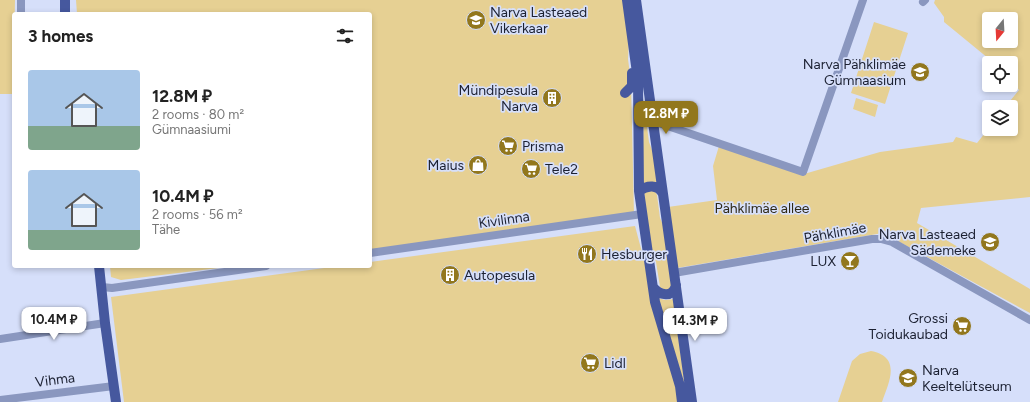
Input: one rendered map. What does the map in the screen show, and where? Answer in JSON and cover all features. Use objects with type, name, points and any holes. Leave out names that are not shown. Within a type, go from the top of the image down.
[{"type":"main road","points":[[65,0],[65,12]]},
{"type":"main road","points":[[627,0],[634,39],[639,93],[639,192],[642,214],[655,302],[680,386],[682,402]]},
{"type":"main road","points":[[636,0],[692,402]]},
{"type":"main road","points":[[625,94],[632,86],[631,55],[634,39]]},
{"type":"main road","points":[[639,93],[649,94]]},
{"type":"main road","points":[[639,192],[645,187],[653,186],[659,188],[663,194]]},
{"type":"main road","points":[[99,268],[116,402]]},
{"type":"main road","points":[[652,287],[659,293],[666,294],[673,291],[676,285]]},
{"type":"street","points":[[21,0],[21,12]]},
{"type":"street","points":[[653,121],[803,172],[863,0]]},
{"type":"street","name":"Kivilinna","points":[[372,253],[642,214]]},
{"type":"street","name":"Pähklimäe","points":[[674,273],[872,239],[881,239],[892,242],[1030,320]]},
{"type":"street","points":[[102,287],[112,288],[252,268]]},
{"type":"street","points":[[0,339],[105,323]]},
{"type":"street","name":"Vihma","points":[[0,400],[114,386]]},
{"type":"green space","points":[[0,0],[15,0],[15,12],[12,12],[12,94],[0,94]]},
{"type":"green space","points":[[76,0],[624,0],[629,39],[628,59],[631,82],[634,215],[372,250],[372,12],[77,12]]},
{"type":"green space","name":"Pähklimäe allee","points":[[935,0],[1030,0],[1030,197],[921,208],[917,223],[1030,289],[1030,313],[883,233],[677,268],[668,207],[717,200],[713,166],[719,146],[804,174],[880,152],[953,142],[956,137],[977,143],[983,136],[1018,136],[1018,100],[1011,100],[1019,90],[1018,56],[985,56],[944,22],[944,17],[934,3]]},
{"type":"green space","points":[[874,22],[908,33],[885,104],[851,93]]},
{"type":"green space","points":[[856,98],[878,105],[875,117],[853,109]]},
{"type":"green space","points":[[644,105],[649,142],[655,158],[659,184],[642,183]]},
{"type":"green space","points":[[646,191],[655,191],[657,195],[660,218],[665,229],[672,285],[667,292],[660,287],[656,262],[651,250],[644,193]]},
{"type":"green space","points":[[635,226],[682,402],[124,402],[111,297],[324,268],[372,268],[372,262]]},
{"type":"green space","points":[[110,268],[219,268],[121,280],[111,277]]},
{"type":"green space","points":[[658,298],[665,300],[674,299],[685,388]]},
{"type":"green space","points":[[871,351],[881,354],[890,364],[890,379],[882,402],[838,402],[852,361],[860,354]]},
{"type":"place","name":"Narva Lasteaed Vikerkaar","points":[[476,20]]},
{"type":"place","name":"Narva Pähklimäe Gümnaasium","points":[[920,72]]},
{"type":"place","name":"Mündipesula Narva","points":[[552,98]]},
{"type":"place","name":"Prisma","points":[[508,146]]},
{"type":"place","name":"Maius","points":[[478,165]]},
{"type":"place","name":"Tele2","points":[[531,169]]},
{"type":"place","name":"Narva Lasteaed Sädemeke","points":[[990,242]]},
{"type":"place","name":"Hesburger","points":[[587,254]]},
{"type":"place","name":"LUX","points":[[850,261]]},
{"type":"place","name":"Autopesula","points":[[450,275]]},
{"type":"place","name":"Grossi Toidukaubad","points":[[962,326]]},
{"type":"place","name":"Lidl","points":[[590,363]]},
{"type":"place","name":"Narva Keeltelütseum","points":[[908,378]]}]
